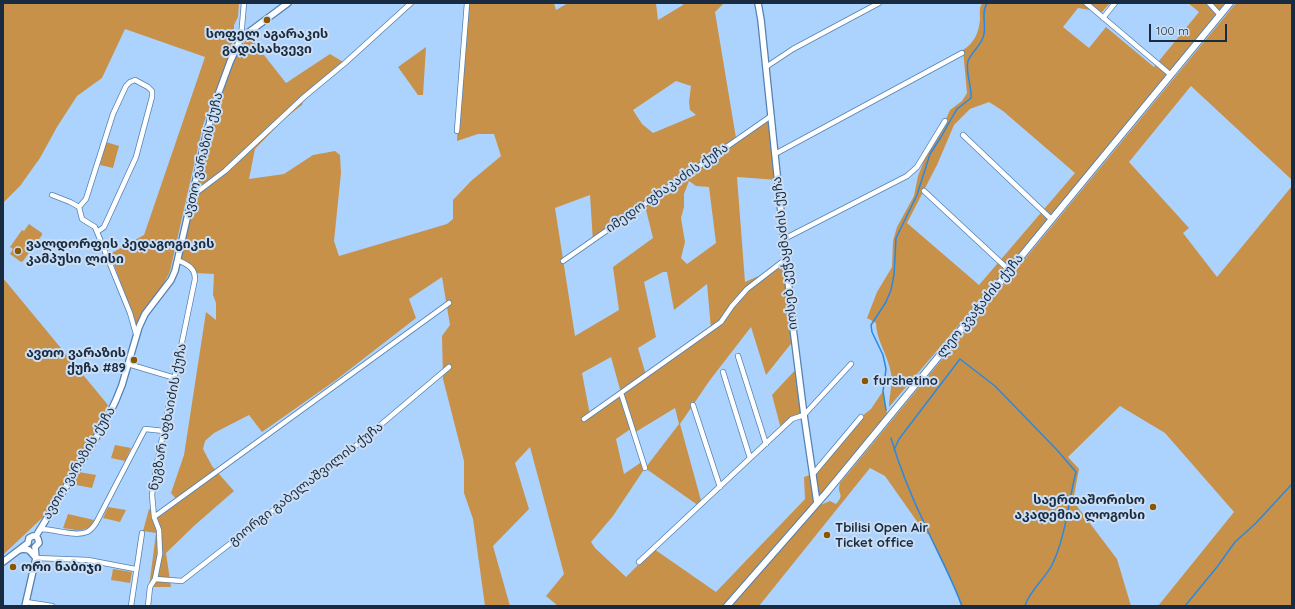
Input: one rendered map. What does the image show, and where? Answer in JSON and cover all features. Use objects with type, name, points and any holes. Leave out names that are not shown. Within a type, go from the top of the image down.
[{"type":"main road","name":"ლეო კვაჭაძის ქუჩა","points":[[727,606],[817,503],[1230,3]]},
{"type":"street","points":[[241,38],[244,3]]},
{"type":"street","name":"ავთო ვარაზის ქუჩა","points":[[36,536],[108,417],[116,400],[136,334],[145,314],[175,271],[205,140],[230,62],[241,38],[288,3]]},
{"type":"street","points":[[192,196],[225,171],[304,97],[345,63],[411,3]]},
{"type":"street","points":[[457,131],[467,3]]},
{"type":"street","name":"იოსებ კეჭაყმაძის ქუჩა","points":[[758,3],[804,416],[817,503]]},
{"type":"street","points":[[766,67],[793,49],[879,3]]},
{"type":"street","points":[[1086,3],[1171,75]]},
{"type":"street","points":[[1103,18],[1115,3]]},
{"type":"street","points":[[1209,3],[1220,15]]},
{"type":"street","points":[[775,154],[962,53]]},
{"type":"street","points":[[79,207],[86,198],[108,130],[123,91],[130,82],[134,80],[148,87],[152,91],[152,97],[136,157],[104,226],[97,232]]},
{"type":"street","name":"იმედო ფხაკაძის ქუჩა","points":[[562,261],[770,116]]},
{"type":"street","points":[[784,239],[907,176],[917,167],[945,121]]},
{"type":"street","points":[[963,135],[1052,219]]},
{"type":"street","points":[[924,191],[1010,271]]},
{"type":"street","points":[[52,195],[79,207],[82,219],[95,227],[130,313],[136,334]]},
{"type":"street","points":[[584,419],[721,322],[732,306],[747,289],[786,259]]},
{"type":"street","name":"ნუგზარ აფხაიძის ქუჩა","points":[[148,606],[150,587],[155,579],[160,554],[159,530],[154,517],[152,495],[195,273],[192,268],[178,260]]},
{"type":"street","points":[[154,517],[449,303]]},
{"type":"street","points":[[738,356],[766,444]]},
{"type":"street","points":[[128,364],[175,378]]},
{"type":"street","points":[[639,562],[792,419],[804,416],[851,364]]},
{"type":"street","name":"გიორგი გაბელაშვილის ქუჩა","points":[[155,579],[182,581],[352,449],[449,367]]},
{"type":"street","points":[[722,372],[750,458]]},
{"type":"street","points":[[621,393],[645,468]]},
{"type":"street","points":[[693,405],[720,487]]},
{"type":"street","points":[[813,474],[861,417]]},
{"type":"street","points":[[40,529],[79,533],[88,532],[96,523],[145,429],[164,431]]},
{"type":"street","points":[[131,606],[135,569],[142,533]]},
{"type":"street","points":[[3,562],[28,543],[29,538],[36,536],[39,543],[35,547],[36,558],[26,604],[52,606]]},
{"type":"street","points":[[28,543],[30,546],[35,547]]},
{"type":"street","points":[[16,551],[23,549],[29,550],[36,558],[88,560],[135,569]]},
{"type":"shaded area","points":[[3,3],[239,3],[238,17],[234,25],[234,37],[227,61],[203,125],[170,271],[163,285],[145,309],[138,324],[136,324],[110,254],[144,235],[205,57],[125,29],[102,78],[77,96],[57,127],[40,158],[20,186],[3,203]]},
{"type":"shaded area","points":[[469,3],[554,3],[556,10],[568,3],[656,3],[658,20],[683,5],[682,3],[724,3],[715,12],[736,138],[771,116],[778,180],[737,177],[745,282],[786,264],[794,340],[766,375],[751,327],[710,380],[680,424],[702,504],[699,506],[645,468],[613,516],[591,542],[595,548],[626,577],[654,549],[716,592],[805,499],[804,477],[813,474],[861,417],[871,409],[883,391],[888,419],[727,606],[558,606],[546,596],[564,574],[530,447],[515,463],[529,509],[493,546],[510,606],[485,606],[473,519],[464,493],[464,461],[443,379],[442,336],[450,325],[442,277],[409,299],[416,318],[336,380],[262,432],[249,415],[214,433],[205,441],[203,449],[212,466],[234,491],[166,553],[171,587],[149,587],[156,533],[143,531],[149,509],[157,511],[162,515],[177,500],[171,493],[184,455],[206,312],[216,320],[216,303],[213,295],[214,274],[195,273],[178,260],[205,140],[230,62],[249,36],[286,83],[330,54],[345,63],[304,97],[302,105],[285,118],[255,149],[249,179],[284,174],[313,155],[335,151],[340,155],[341,173],[334,241],[339,256],[447,224],[453,219],[453,200],[471,181],[501,156],[494,134],[478,134],[457,141],[458,105]],"holes":[[[676,81],[691,86],[689,102],[690,110],[696,115],[653,133],[642,124],[633,110]],[[689,181],[696,186],[709,187],[716,243],[687,264],[681,258],[685,242],[681,218],[684,207],[684,194]],[[590,195],[593,242],[645,206],[653,238],[613,267],[619,310],[575,336],[555,208]],[[663,272],[667,272],[674,310],[707,284],[711,329],[646,375],[638,348],[656,337],[644,282]],[[611,357],[621,393],[590,415],[582,373]],[[675,408],[679,424],[646,467],[643,461],[624,474],[616,439],[632,428],[634,433]]]},
{"type":"shaded area","points":[[982,3],[1110,3],[1102,12],[1078,8],[1063,27],[1089,48],[1106,27],[1154,67],[1199,12],[1188,3],[1225,3],[1050,218],[889,407],[892,381],[891,373],[878,335],[876,323],[867,318],[877,292],[892,267],[893,241],[897,227],[914,196],[918,176],[927,153],[950,110],[962,101],[967,93],[963,50],[973,41],[977,33]],"holes":[[[989,102],[1003,111],[1075,173],[979,285],[907,223],[937,165],[954,125],[970,109]]]},
{"type":"shaded area","points":[[1236,3],[1292,3],[1292,180],[1191,86],[1129,162],[1189,228],[1183,233],[1217,277],[1292,186],[1292,606],[1158,606],[1234,512],[1165,433],[1120,406],[1068,457],[1079,469],[1073,501],[1117,559],[1131,606],[961,606],[955,589],[929,535],[923,530],[885,476],[870,468],[759,606],[731,606],[767,563],[820,505],[830,501],[836,504],[841,496],[839,490],[840,483]]},
{"type":"shaded area","points":[[426,47],[423,95],[418,95],[398,67]]},
{"type":"shaded area","points":[[106,142],[119,146],[113,168],[100,165]]},
{"type":"shaded area","points":[[29,224],[42,233],[42,235],[21,262],[10,254],[13,249],[10,247],[22,230],[24,231]]},
{"type":"shaded area","points":[[3,278],[108,405],[93,437],[42,518],[3,555]]},
{"type":"shaded area","points":[[798,367],[804,415],[792,419],[781,429],[772,395]]},
{"type":"shaded area","points":[[115,445],[131,448],[125,461],[111,458]]},
{"type":"shaded area","points":[[79,472],[96,475],[92,488],[71,484]]},
{"type":"shaded area","points":[[108,507],[126,510],[120,522],[103,518]]},
{"type":"shaded area","points":[[68,514],[94,520],[85,529],[77,530],[63,528]]},
{"type":"shaded area","points":[[113,569],[132,572],[130,583],[111,580]]},
{"type":"waterway","points":[[886,410],[883,391],[886,369],[883,355],[872,332],[871,325],[886,302],[891,290],[894,275],[896,238],[917,195],[930,154],[957,109],[971,98],[967,65],[972,54],[983,38],[984,11],[987,3]]},
{"type":"waterway","points":[[894,450],[899,439],[960,359],[995,386],[1057,450],[1076,472],[1064,531],[1057,554],[1049,570],[1030,595],[1025,606]]},
{"type":"waterway","points":[[891,438],[911,494],[962,606]]},
{"type":"waterway","points":[[1185,606],[1217,567],[1235,542],[1256,523],[1292,484]]},
{"type":"place","name":"სოფელ აგარაკის გადასახვევი","points":[[267,20]]},
{"type":"place","name":"ვალდორფის პედაგოგიკის კამპუსი ლისი","points":[[18,251]]},
{"type":"place","name":"ავთო ვარაზის ქუჩა #89","points":[[134,360]]},
{"type":"place","name":"furshetino","points":[[865,381]]},
{"type":"place","name":"საერთაშორისო აკადემია ლოგოსი","points":[[1153,507]]},
{"type":"place","name":"Tbilisi Open Air Ticket office","points":[[827,535]]},
{"type":"place","name":"ორი ნაბიჯი","points":[[13,567]]}]
